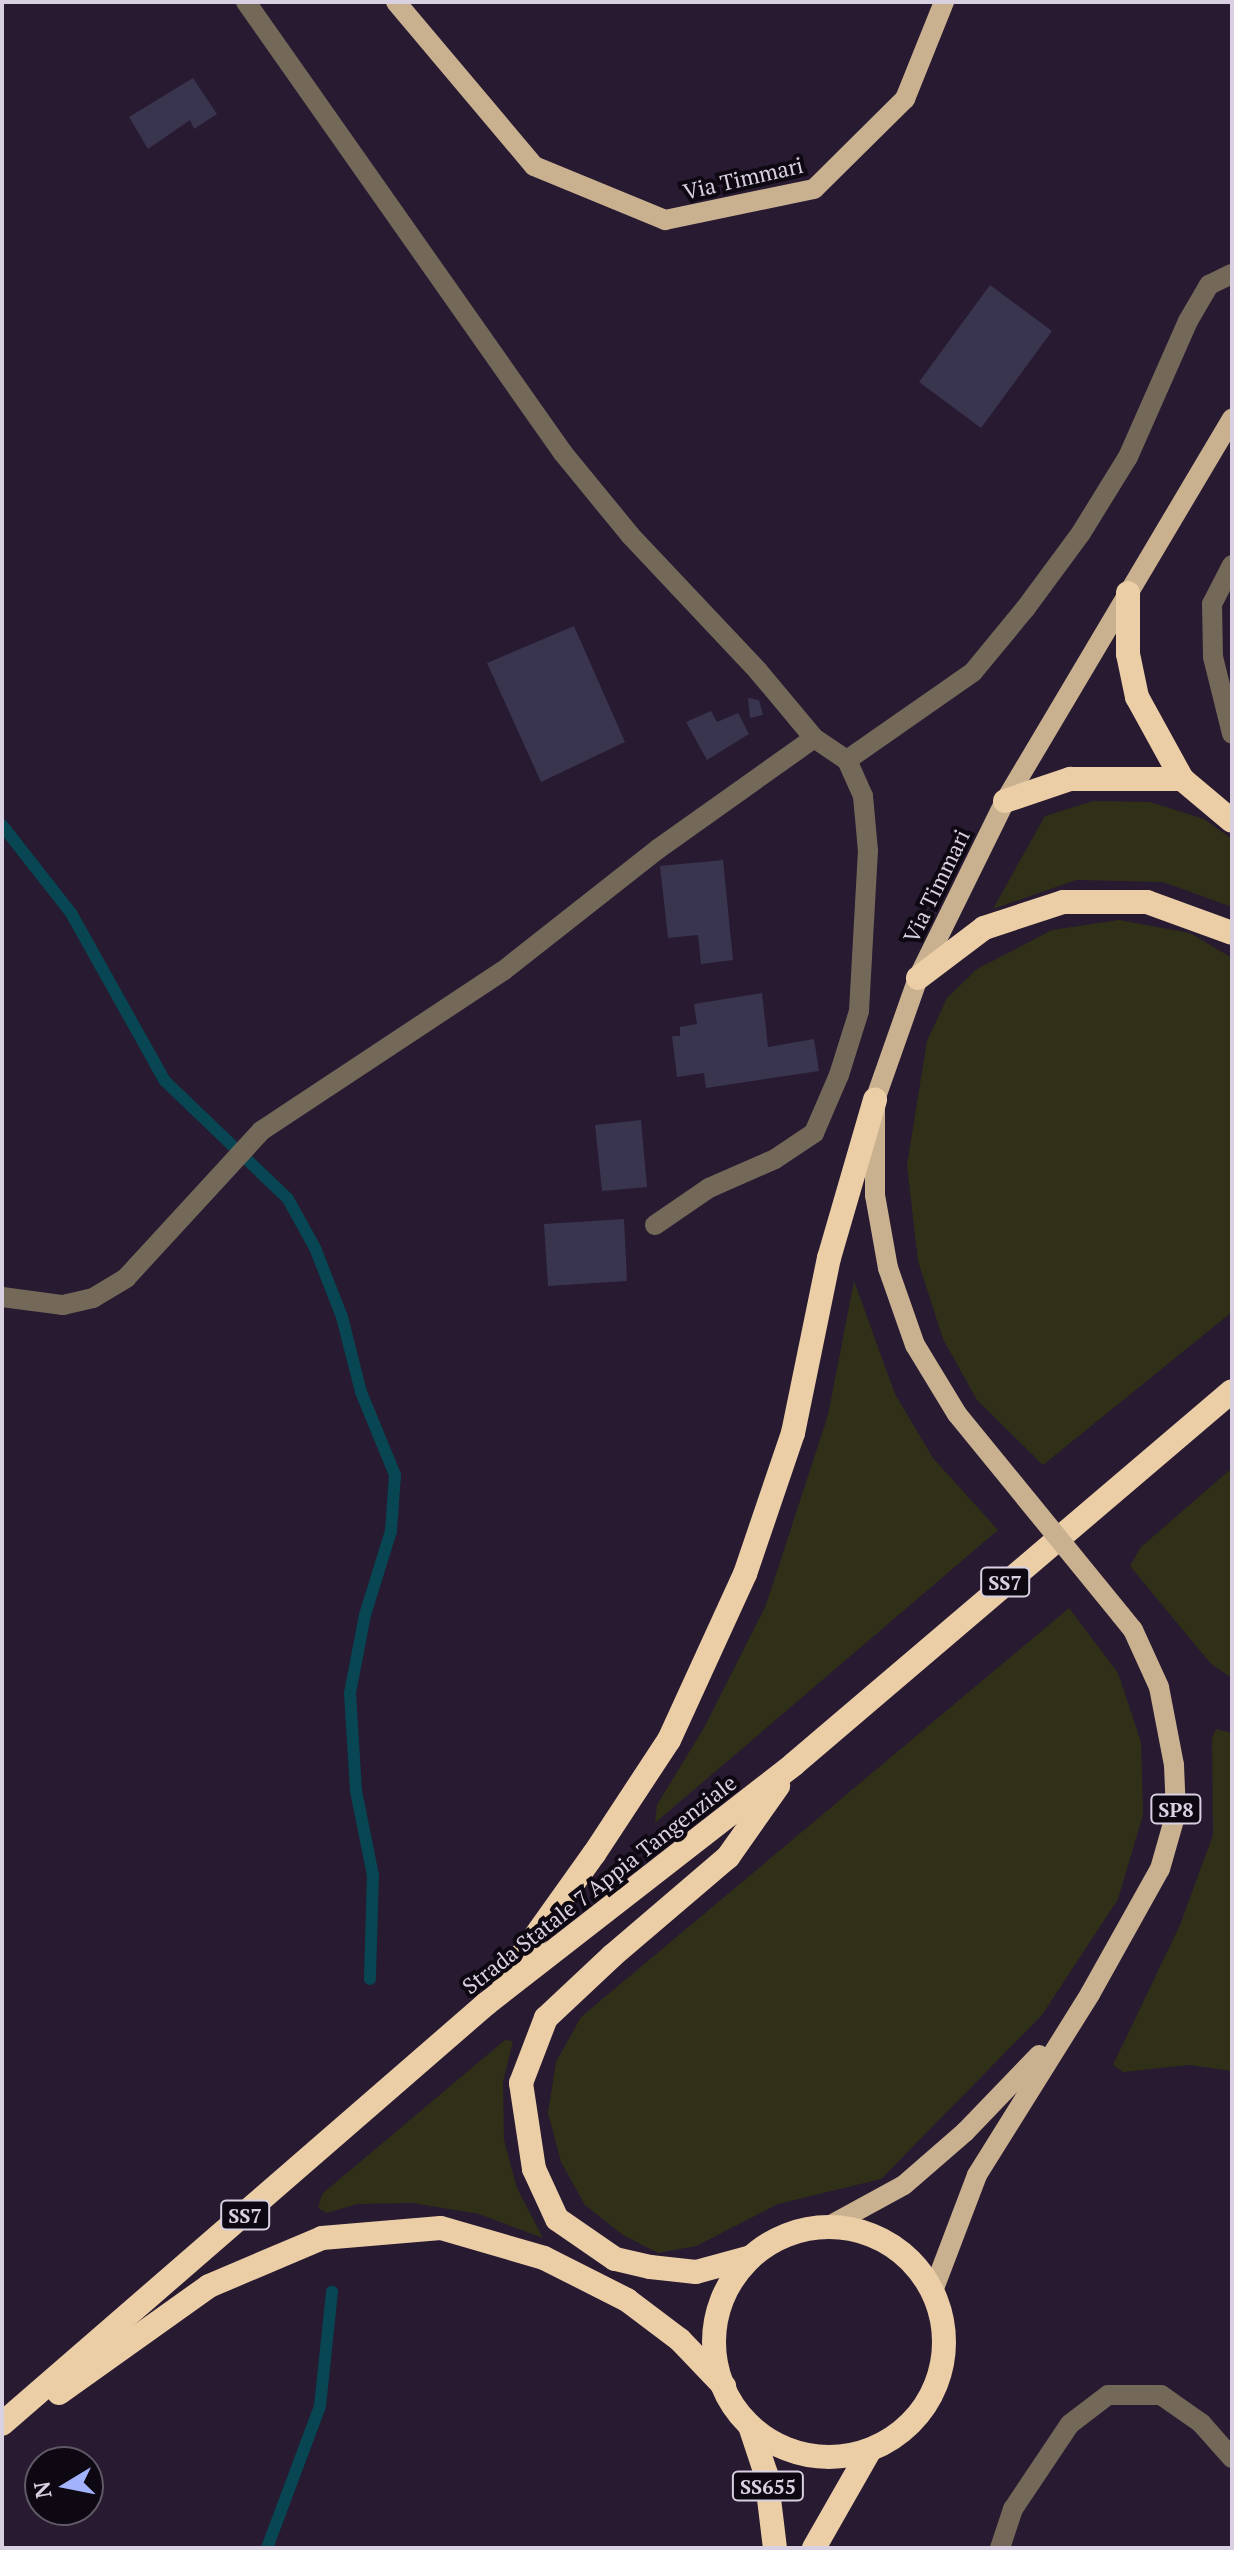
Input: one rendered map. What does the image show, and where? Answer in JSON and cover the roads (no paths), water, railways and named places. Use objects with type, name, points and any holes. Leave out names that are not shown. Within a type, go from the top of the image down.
[{"type":"highway","points":[[1128,593],[1128,654],[1137,697],[1182,779],[1232,821]]},
{"type":"highway","points":[[1005,801],[1070,779],[1182,779]]},
{"type":"highway","points":[[918,978],[984,928],[1063,902],[1147,902],[1232,933]]},
{"type":"highway","points":[[486,2004],[594,1854],[669,1740],[745,1574],[793,1433],[829,1258],[875,1100]]},
{"type":"highway","points":[[1226,1396],[1232,1379]]},
{"type":"highway","name":"Strada Statale 7 Appia Tangenziale","points":[[2,2424],[486,2004],[794,1764],[1226,1396]]},
{"type":"highway","points":[[751,2257],[696,2272],[650,2267],[615,2259],[557,2219],[534,2169],[521,2083],[546,2018],[612,1956],[728,1857],[794,1764]]},
{"type":"highway","points":[[2,2434],[209,2286],[322,2238],[441,2228],[544,2258],[627,2300],[680,2340],[724,2386],[750,2426],[776,2444],[807,2455],[839,2457],[870,2450],[898,2435],[920,2412],[937,2384],[944,2353],[943,2321],[933,2291],[914,2264],[890,2244],[861,2231],[829,2226],[801,2230],[774,2241],[751,2257],[733,2279],[720,2304],[715,2331],[716,2359],[724,2386]]},
{"type":"highway","name":"SS655","points":[[750,2426],[766,2474],[775,2548]]},
{"type":"highway","name":"SS655","points":[[814,2548],[870,2450]]},
{"type":"main road","name":"Via Timmari","points":[[396,2],[534,166],[665,220],[814,189],[905,99],[944,2]]},
{"type":"main road","name":"Via Timmari","points":[[1090,1994],[1160,1869],[1176,1813],[1174,1765],[1159,1687],[1133,1630],[957,1414],[915,1345],[888,1268],[875,1195],[875,1100],[918,978],[1005,801],[1232,418]]},
{"type":"main road","name":"SP8","points":[[829,2226],[904,2185],[965,2132],[1024,2073],[1090,1994]]},
{"type":"main road","name":"SP8","points":[[933,2291],[977,2175],[1090,1994]]},
{"type":"street","points":[[246,2],[563,453],[630,535],[758,671],[814,738],[847,760],[863,796],[868,851],[859,1011],[839,1075],[814,1133],[775,1159],[709,1188],[655,1225]]},
{"type":"street","points":[[847,760],[973,672],[1025,609],[1081,533],[1128,457],[1188,321],[1209,285],[1232,274]]},
{"type":"street","points":[[1232,565],[1212,604],[1213,657],[1232,734]]},
{"type":"street","points":[[2,1297],[63,1305],[93,1298],[126,1278],[261,1131],[503,971],[658,849],[814,738]]},
{"type":"street","points":[[1000,2548],[1013,2509],[1070,2424],[1108,2395],[1161,2395],[1201,2423],[1232,2458]]},
{"type":"waterway","points":[[2,825],[71,913],[165,1081],[288,1199],[315,1248],[342,1317],[361,1392],[395,1475],[391,1531],[365,1615],[350,1693],[356,1791],[373,1875],[370,1979]]},
{"type":"waterway","points":[[267,2548],[320,2406],[332,2292]]}]
